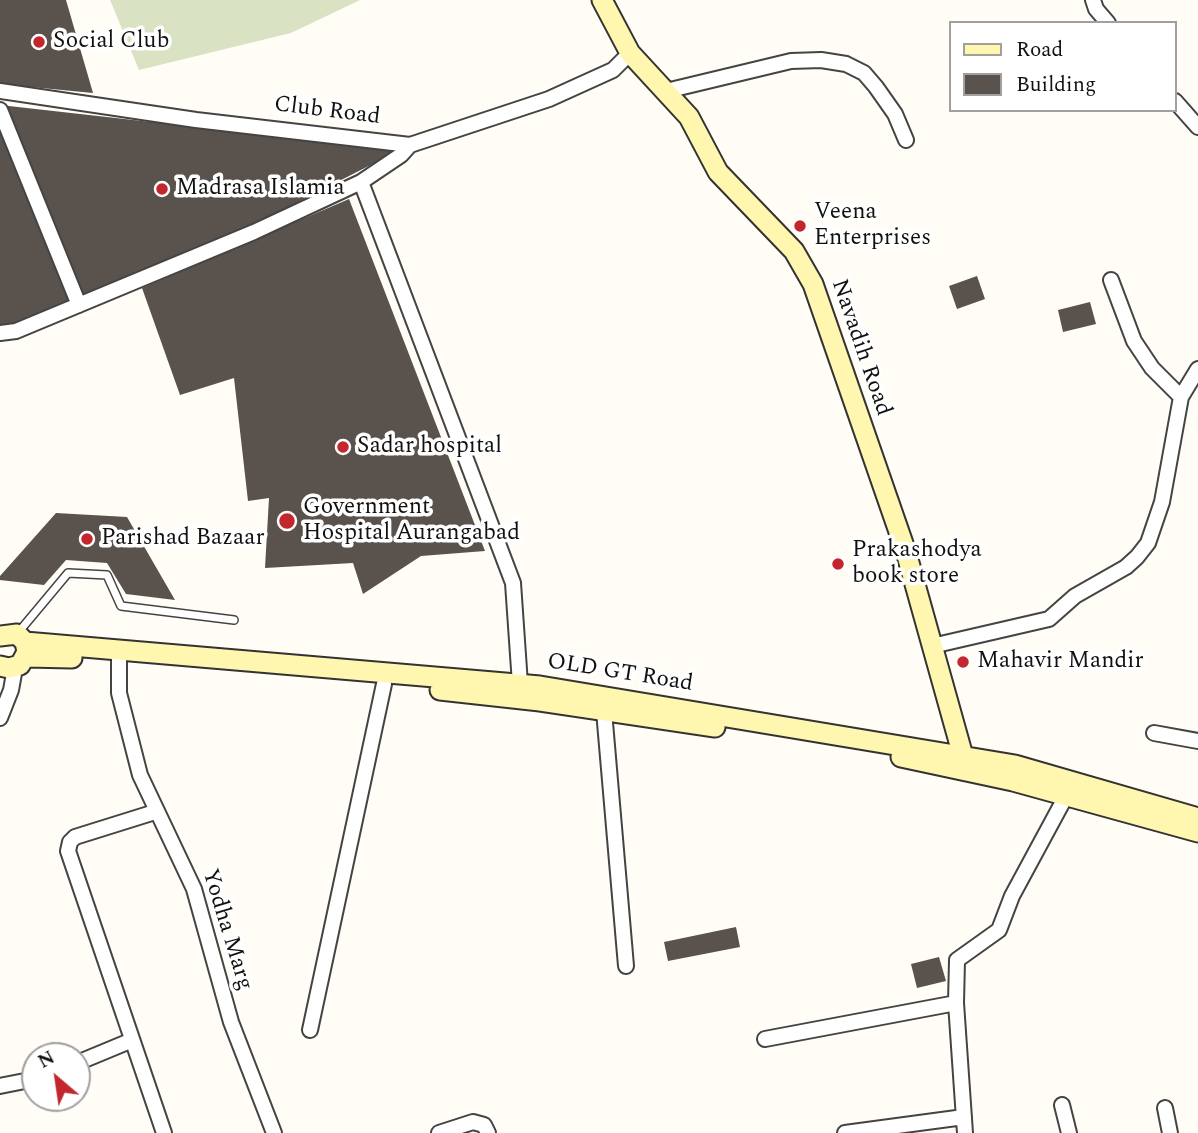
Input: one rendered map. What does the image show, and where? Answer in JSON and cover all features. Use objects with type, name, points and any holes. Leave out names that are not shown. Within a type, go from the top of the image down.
[{"type":"main road","name":"Navadih Road","points":[[602,0],[630,53],[689,117],[718,172],[794,251],[813,284],[906,552],[962,763]]},
{"type":"main road","name":"OLD GT Road","points":[[14,650],[520,684],[962,763],[1066,796],[1198,832]]},
{"type":"main road","name":"OLD GT Road","points":[[118,655],[604,711],[962,763],[1015,765],[1198,818]]},
{"type":"street","points":[[1093,0],[1107,21]]},
{"type":"street","name":"Club Road","points":[[0,91],[196,120],[410,145],[549,99],[613,70],[630,53]]},
{"type":"street","points":[[666,90],[791,61],[821,60],[846,64],[864,73],[876,87],[895,114],[905,140]]},
{"type":"street","points":[[1177,103],[1198,127]]},
{"type":"street","points":[[0,110],[79,305]]},
{"type":"street","points":[[0,333],[16,331],[254,232],[361,182],[401,155],[410,145]]},
{"type":"street","points":[[361,182],[513,583],[520,684]]},
{"type":"street","points":[[1111,280],[1134,341],[1152,368],[1181,397]]},
{"type":"street","points":[[932,646],[1049,619],[1075,596],[1126,567],[1137,557],[1148,543],[1162,502],[1181,397],[1198,369]]},
{"type":"street","points":[[0,718],[11,690],[14,650]]},
{"type":"street","name":"Yodha Marg","points":[[118,655],[119,693],[132,747],[155,812],[194,889],[224,999],[274,1133]]},
{"type":"street","points":[[310,1030],[384,684]]},
{"type":"street","points":[[604,711],[626,966]]},
{"type":"street","points":[[1154,733],[1198,741]]},
{"type":"street","points":[[965,1133],[956,1003],[957,960],[999,930],[1012,896],[1066,796]]},
{"type":"street","points":[[155,812],[75,837],[70,842],[68,851],[130,1041],[164,1133]]},
{"type":"street","points":[[765,1039],[956,1003]]},
{"type":"street","points":[[91,1057],[130,1041]]},
{"type":"street","points":[[0,1086],[21,1082]]},
{"type":"street","points":[[1062,1105],[1069,1133]]},
{"type":"street","points":[[1165,1108],[1170,1133]]},
{"type":"street","points":[[845,1133],[964,1117]]},
{"type":"street","points":[[439,1133],[472,1122],[484,1125],[488,1133]]},
{"type":"lane","points":[[14,650],[68,573],[107,575],[121,606],[234,620]]},
{"type":"green space","points":[[110,0],[360,0],[291,33],[139,70]]},
{"type":"building","name":"Social Club","points":[[0,0],[66,0],[93,93],[0,84]]},
{"type":"building","name":"Madrasa Islamia","points":[[0,105],[400,150],[249,227],[17,324],[0,325]]},
{"type":"building","name":"Sadar hospital","points":[[349,199],[485,551],[421,556],[363,594],[353,563],[265,568],[269,498],[248,501],[234,378],[180,395],[142,288]]},
{"type":"building","points":[[977,276],[985,299],[957,309],[949,286]]},
{"type":"building","points":[[1090,302],[1096,324],[1063,332],[1058,310]]},
{"type":"building","name":"Parishad Bazaar","points":[[56,513],[127,517],[175,600],[126,594],[107,563],[66,560],[44,585],[0,580],[0,576]]},
{"type":"building","points":[[736,927],[740,947],[668,961],[664,942]]},
{"type":"building","points":[[939,957],[946,981],[917,988],[911,964]]},
{"type":"place","name":"Social Club","points":[[39,42]]},
{"type":"place","name":"Madrasa Islamia","points":[[162,189]]},
{"type":"place","name":"Veena Enterprises","points":[[800,226]]},
{"type":"place","name":"Sadar hospital","points":[[343,447]]},
{"type":"place","name":"Government Hospital Aurangabad","points":[[287,521]]},
{"type":"place","name":"Parishad Bazaar","points":[[87,539]]},
{"type":"place","name":"Prakashodya book store","points":[[838,564]]},
{"type":"place","name":"Mahavir Mandir","points":[[963,662]]}]
